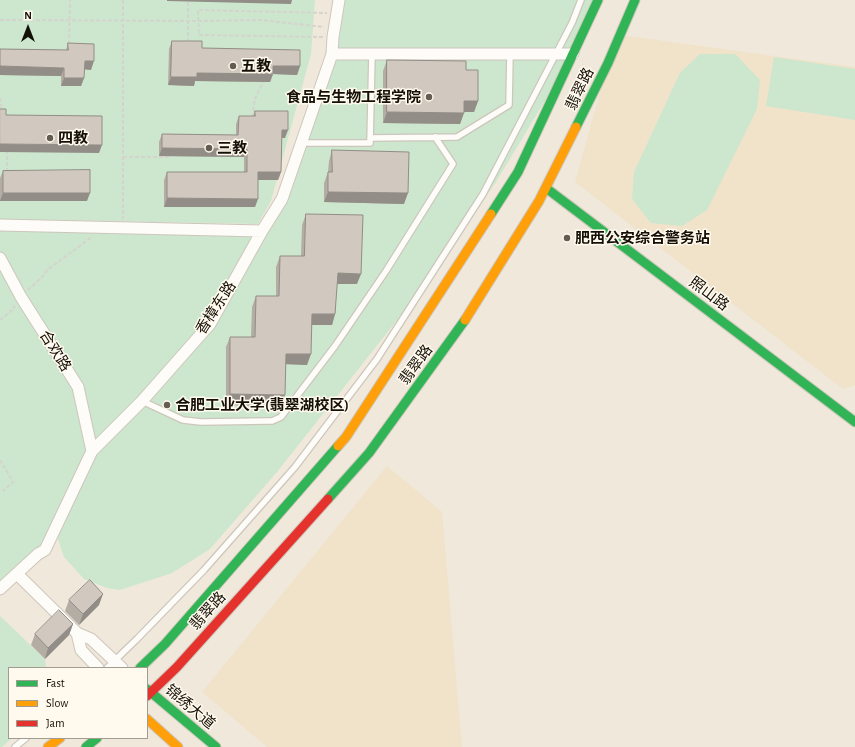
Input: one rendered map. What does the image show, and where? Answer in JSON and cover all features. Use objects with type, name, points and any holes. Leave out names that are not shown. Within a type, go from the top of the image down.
[{"type":"main road","name":"翡翠路","points":[[141,667],[166,644],[346,437],[518,172],[598,0]]},
{"type":"main road","name":"翡翠路","points":[[148,692],[182,661],[369,453],[458,331],[546,188],[608,63],[635,0]]},
{"type":"main road","name":"照山路","points":[[546,188],[855,422]]},
{"type":"main road","name":"锦绣大道","points":[[148,692],[216,747]]},
{"type":"main road","points":[[148,720],[178,747]]},
{"type":"main road","points":[[48,747],[59,739]]},
{"type":"main road","points":[[86,747],[96,739]]},
{"type":"street","name":"香樟东路","points":[[0,589],[38,554],[45,550],[92,451],[142,401],[210,324],[262,231],[282,199],[332,54],[339,0]]},
{"type":"street","points":[[332,54],[573,54]]},
{"type":"street","points":[[0,225],[262,231]]},
{"type":"street","name":"合欢路","points":[[0,258],[21,297],[78,387],[92,451]]},
{"type":"street","points":[[18,574],[77,633],[91,639],[115,666]]},
{"type":"street","points":[[77,633],[81,650],[97,667]]},
{"type":"lane","points":[[115,666],[137,639],[204,570],[294,467],[377,359],[483,194],[572,23],[581,0]]},
{"type":"lane","points":[[301,143],[370,142],[372,54]]},
{"type":"lane","points":[[370,138],[457,137],[509,105],[510,54]]},
{"type":"lane","points":[[142,401],[183,420],[201,422],[272,421],[281,417],[335,346],[377,284],[453,164],[435,137]]},
{"type":"lane","points":[[15,747],[25,739]]},
{"type":"path","points":[[69,44],[70,0]]},
{"type":"path","points":[[123,0],[123,222]]},
{"type":"path","points":[[188,2],[188,42]]},
{"type":"path","points":[[334,33],[199,35],[198,10],[338,13]]},
{"type":"path","points":[[0,20],[261,20],[334,33]]},
{"type":"path","points":[[252,119],[255,99],[264,82],[264,77]]},
{"type":"path","points":[[0,98],[2,110]]},
{"type":"path","points":[[6,145],[6,179]]},
{"type":"path","points":[[123,157],[170,157],[170,152]]},
{"type":"path","points":[[0,320],[10,312],[21,297],[44,275],[47,270],[87,241],[102,228]]},
{"type":"path","points":[[0,460],[13,482],[3,491]]},
{"type":"shaded area","points":[[620,35],[855,67],[855,385],[843,389],[575,182],[608,63]]},
{"type":"shaded area","points":[[387,466],[442,512],[462,747],[267,747],[202,692]]},
{"type":"green space","points":[[0,0],[315,0],[311,54],[271,201],[258,224],[0,219]]},
{"type":"green space","name":"合肥工业大学(翡翠湖校区)","points":[[340,0],[598,0],[573,54],[496,182],[409,305],[277,472],[210,549],[172,573],[120,590],[107,588],[84,579],[64,557],[55,530],[53,535],[0,589],[0,225],[262,231],[282,199],[333,53]]},
{"type":"green space","points":[[700,54],[735,54],[760,80],[757,109],[707,210],[682,226],[651,223],[632,199],[634,172],[680,73]]},
{"type":"green space","points":[[774,57],[855,69],[855,120],[766,106]]},
{"type":"green space","points":[[0,616],[45,659],[46,667],[8,667],[8,739],[11,739],[0,747]]},
{"type":"building","name":"五教","points":[[172,41],[202,41],[202,48],[300,50],[300,66],[273,66],[273,74],[197,73],[197,77],[171,77]]},
{"type":"building","points":[[68,43],[94,44],[94,61],[85,61],[84,78],[64,78],[64,68],[0,66],[0,49],[68,50]]},
{"type":"building","name":"食品与生物工程学院","points":[[387,60],[466,61],[466,70],[478,70],[478,101],[464,101],[464,113],[387,112]]},
{"type":"building","name":"四教","points":[[0,109],[6,109],[6,115],[102,116],[102,145],[0,144]]},
{"type":"building","points":[[255,111],[288,111],[288,130],[282,130],[281,172],[258,172],[258,199],[167,198],[167,172],[247,172],[247,149],[162,148],[162,134],[238,135],[239,116],[255,116]]},
{"type":"building","points":[[332,150],[409,152],[408,193],[328,192],[328,172],[332,172]]},
{"type":"building","points":[[90,170],[90,193],[3,193],[3,171]]},
{"type":"building","points":[[306,214],[363,215],[361,274],[338,273],[335,314],[312,314],[311,354],[286,354],[285,395],[230,394],[230,337],[255,337],[256,296],[279,296],[280,256],[304,256]]},
{"type":"building","points":[[90,580],[103,594],[83,614],[69,600]]},
{"type":"building","points":[[59,610],[73,624],[48,648],[35,634]]},
{"type":"traffic: fast","points":[[491,214],[518,172],[598,0]]},
{"type":"traffic: fast","points":[[576,127],[608,63],[635,0]]},
{"type":"traffic: fast","points":[[546,188],[855,422]]},
{"type":"traffic: fast","points":[[328,499],[369,453],[465,320]]},
{"type":"traffic: fast","points":[[141,667],[165,644],[338,446]]},
{"type":"traffic: fast","points":[[148,690],[216,747]]},
{"type":"traffic: fast","points":[[86,747],[96,739]]},
{"type":"traffic: slow","points":[[465,320],[539,201],[576,127]]},
{"type":"traffic: slow","points":[[338,446],[346,437],[491,214]]},
{"type":"traffic: slow","points":[[148,720],[178,747]]},
{"type":"traffic: slow","points":[[48,747],[59,739]]},
{"type":"traffic: jam","points":[[148,695],[177,667],[328,499]]},
{"type":"place","name":"五教","points":[[233,66]]},
{"type":"place","name":"食品与生物工程学院","points":[[429,97]]},
{"type":"place","name":"四教","points":[[50,138]]},
{"type":"place","name":"三教","points":[[209,148]]},
{"type":"place","name":"肥西公安综合警务站","points":[[567,238]]},
{"type":"place","name":"合肥工业大学(翡翠湖校区)","points":[[167,405]]}]
